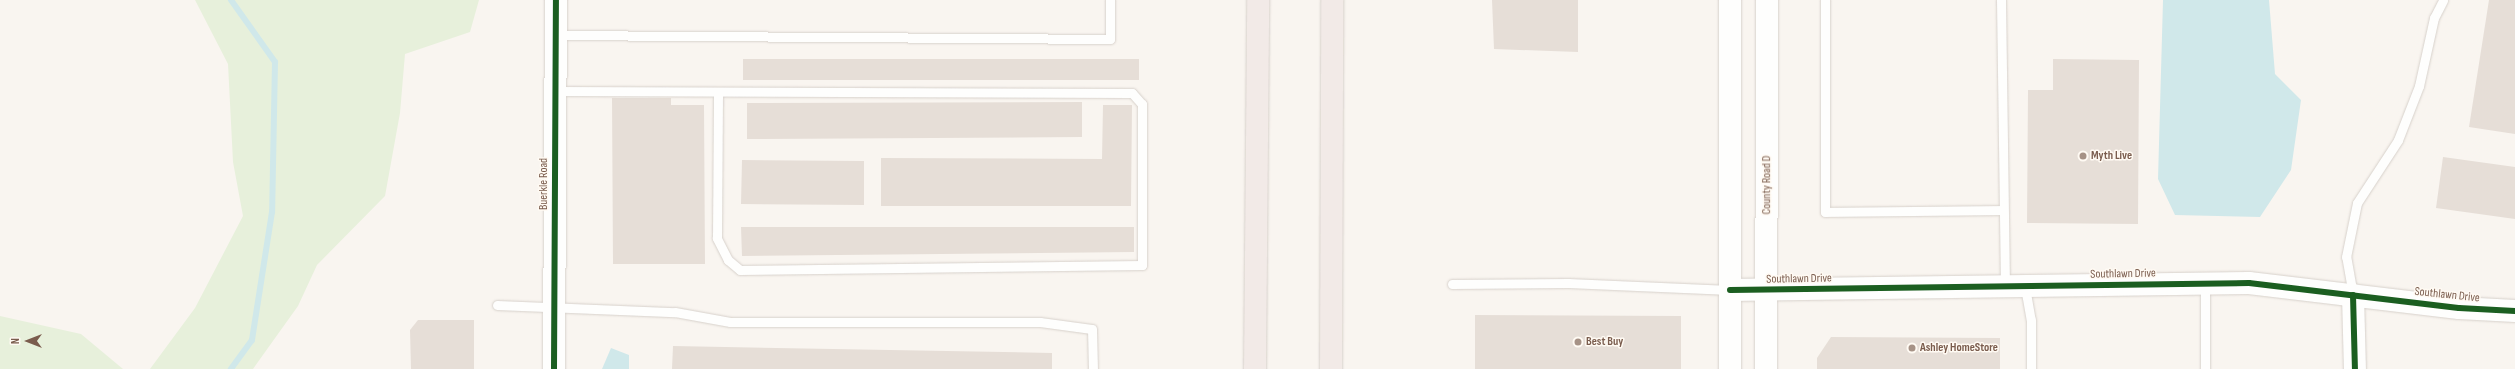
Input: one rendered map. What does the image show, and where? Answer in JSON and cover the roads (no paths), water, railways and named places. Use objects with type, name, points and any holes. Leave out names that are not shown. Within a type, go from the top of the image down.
[{"type":"highway","points":[[1255,369],[1258,0]]},
{"type":"highway","points":[[1331,369],[1332,0]]},
{"type":"street","name":"Buerkle Road","points":[[554,369],[556,0]]},
{"type":"street","points":[[1730,0],[1730,369]]},
{"type":"street","name":"County Road D","points":[[1766,369],[1768,291],[1767,0]]},
{"type":"street","name":"Southlawn Drive","points":[[1730,290],[1768,291],[2249,283],[2515,311]]},
{"type":"street","points":[[2353,295],[2355,369]]},
{"type":"lane","points":[[556,35],[1110,39],[1110,0]]},
{"type":"lane","points":[[1826,0],[1826,212],[2002,210]]},
{"type":"lane","points":[[2001,0],[2002,210],[2015,287],[2031,320],[2031,369]]},
{"type":"lane","points":[[2353,295],[2346,257],[2358,203],[2398,140],[2419,86],[2434,18],[2443,0]]},
{"type":"lane","points":[[555,91],[1132,93],[1142,104],[1142,265],[740,270],[728,260],[717,238],[718,92]]},
{"type":"lane","points":[[1452,284],[1568,283],[1730,290]]},
{"type":"lane","points":[[2205,283],[2205,369]]},
{"type":"lane","points":[[497,305],[554,306],[675,312],[730,322],[1040,322],[1092,329],[1093,369]]},
{"type":"water","points":[[2163,0],[2269,0],[2275,74],[2301,100],[2291,170],[2260,217],[2175,215],[2158,179]]},
{"type":"water","points":[[611,348],[629,355],[629,369],[602,369]]},
{"type":"waterway","points":[[231,0],[275,62],[272,212],[252,340],[231,369]]},
{"type":"place","name":"Myth Live","points":[[2083,156]]},
{"type":"place","name":"Best Buy","points":[[1578,342]]},
{"type":"place","name":"Ashley HomeStore","points":[[1912,348]]}]
